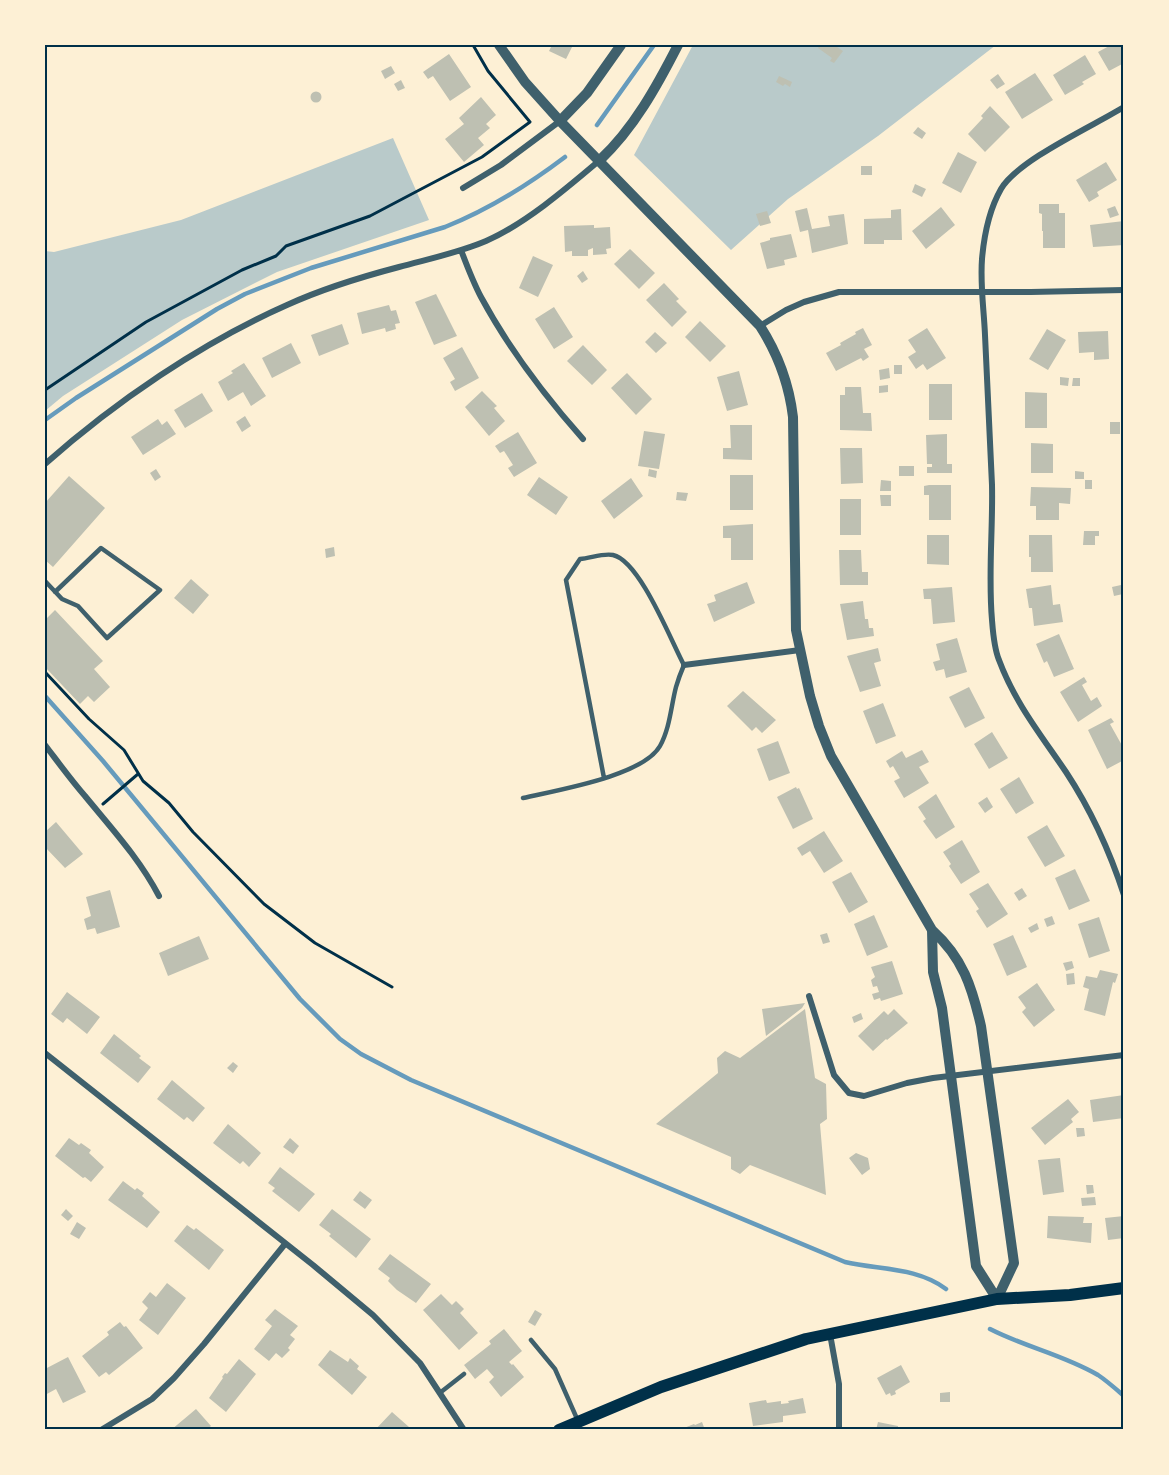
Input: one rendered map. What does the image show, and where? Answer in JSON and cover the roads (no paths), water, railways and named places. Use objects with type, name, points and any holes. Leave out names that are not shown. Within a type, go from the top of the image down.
[{"type":"main road","points":[[559,1430],[661,1387],[769,1349],[998,1299],[1124,1288]]},
{"type":"street","points":[[499,45],[525,82],[560,121],[760,326],[780,364],[791,398],[793,417],[796,616],[800,650],[819,726],[831,756],[932,930],[947,944],[960,963],[973,992],[981,1026],[1014,1263],[998,1299]]},
{"type":"street","points":[[463,188],[501,165],[560,121],[587,93],[621,45]]},
{"type":"street","points":[[45,464],[81,432],[120,403],[214,342],[248,324],[288,304],[390,269],[461,250],[501,234],[567,188],[616,146],[630,128],[678,45]]},
{"type":"street","points":[[1124,107],[1030,161],[1003,186],[987,227],[982,258],[981,292],[992,486],[990,602],[998,658],[1032,726],[1066,772],[1088,808],[1105,843],[1124,894]]},
{"type":"street","points":[[461,250],[480,295],[517,357],[549,401],[583,439]]},
{"type":"street","points":[[760,326],[795,306],[839,292],[1124,290]]},
{"type":"street","points":[[684,665],[800,650]]},
{"type":"street","points":[[45,745],[83,795],[129,848],[159,896]]},
{"type":"street","points":[[932,930],[933,972],[942,1008],[976,1266],[998,1299]]},
{"type":"street","points":[[809,996],[834,1075],[849,1093],[864,1096],[907,1083],[950,1076],[1124,1054]]},
{"type":"street","points":[[45,1053],[322,1272],[386,1328],[415,1357],[441,1392],[464,1430]]},
{"type":"street","points":[[101,1430],[152,1399],[174,1378],[285,1244]]},
{"type":"street","points":[[830,1334],[839,1384],[839,1430]]},
{"type":"lane","points":[[45,581],[62,599],[78,606],[107,639],[160,591],[101,548],[56,592]]},
{"type":"lane","points":[[524,798],[604,778],[639,765],[654,754],[668,727],[684,665],[649,595],[627,563],[615,556],[580,559],[566,580],[604,778]]},
{"type":"lane","points":[[531,1340],[555,1369],[578,1421]]},
{"type":"lane","points":[[441,1392],[464,1374]]},
{"type":"waterway","points":[[597,125],[654,45]]},
{"type":"waterway","points":[[45,420],[217,309],[245,294],[311,268],[445,227],[507,196],[565,157]]},
{"type":"waterway","points":[[45,696],[103,761],[300,999],[340,1039],[361,1054],[411,1080],[845,1262],[910,1273],[935,1282],[946,1289]]},
{"type":"waterway","points":[[990,1329],[1085,1368],[1101,1377],[1124,1396]]}]
